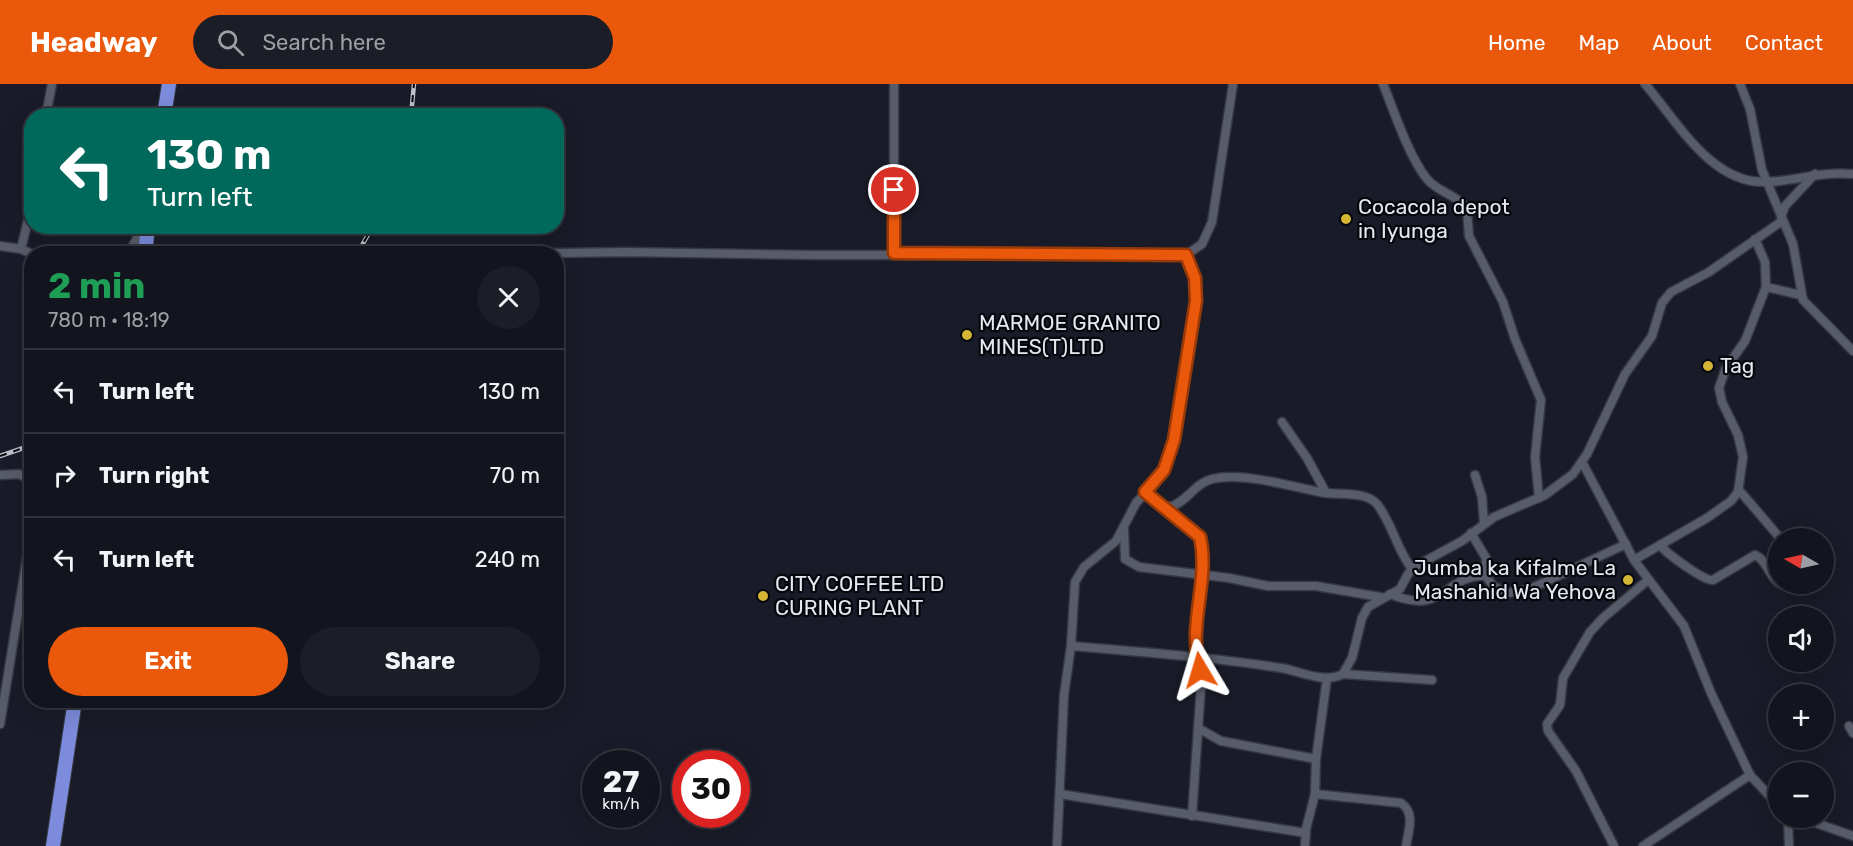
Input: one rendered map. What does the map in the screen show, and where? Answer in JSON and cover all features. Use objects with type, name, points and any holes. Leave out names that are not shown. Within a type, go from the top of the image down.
[{"type":"highway","points":[[165,108],[168,84]]},
{"type":"highway","points":[[53,846],[74,708]]},
{"type":"street","points":[[48,108],[52,84]]},
{"type":"street","points":[[894,84],[894,253]]},
{"type":"street","points":[[564,254],[1186,255],[1202,244],[1212,222],[1233,84]]},
{"type":"street","points":[[1383,84],[1421,170],[1436,188],[1459,201],[1467,210],[1469,236],[1503,302],[1518,346],[1540,396],[1541,410],[1535,457],[1539,498]]},
{"type":"street","points":[[1645,84],[1719,169],[1736,178],[1768,182],[1816,173],[1853,174]]},
{"type":"street","points":[[1740,84],[1750,109],[1761,165],[1794,248],[1801,295],[1807,306],[1853,351]]},
{"type":"street","points":[[1343,674],[1353,658],[1365,611],[1381,597],[1400,589],[1412,569],[1453,547],[1484,523],[1539,498],[1560,485],[1582,462],[1625,374],[1653,336],[1666,297],[1678,287],[1709,272],[1781,219],[1785,206],[1816,173]]},
{"type":"street","points":[[21,249],[25,234]]},
{"type":"street","points":[[1634,560],[1716,512],[1731,501],[1739,490],[1742,451],[1735,426],[1720,396],[1720,382],[1726,368],[1745,341],[1766,287],[1765,262],[1755,239]]},
{"type":"street","points":[[0,246],[24,250]]},
{"type":"street","points":[[1057,846],[1064,695],[1077,577],[1084,567],[1111,547],[1124,528],[1132,510],[1164,470],[1174,440],[1196,301],[1195,278],[1186,255]]},
{"type":"street","points":[[1766,287],[1801,295]]},
{"type":"street","points":[[1282,422],[1307,458],[1326,493]]},
{"type":"street","points":[[1582,462],[1634,560],[1684,626],[1711,693],[1750,775],[1768,794]]},
{"type":"street","points":[[0,475],[15,474],[24,478]]},
{"type":"street","points":[[1475,475],[1482,497],[1484,523]]},
{"type":"street","points":[[1162,507],[1174,506],[1203,483],[1219,478],[1282,482],[1326,493],[1364,497],[1376,503],[1412,569]]},
{"type":"street","points":[[1739,490],[1771,528]]},
{"type":"street","points":[[1145,492],[1199,535],[1201,574],[1196,614],[1195,656],[1201,680],[1192,816]]},
{"type":"street","points":[[1124,528],[1124,555],[1129,563],[1139,567],[1201,574],[1268,586],[1316,586],[1381,597]]},
{"type":"street","points":[[1471,533],[1486,558],[1486,576],[1493,586],[1501,590],[1521,591],[1568,572],[1626,544]]},
{"type":"street","points":[[1660,545],[1671,558],[1692,568],[1706,580],[1713,580],[1755,555],[1760,557],[1768,569]]},
{"type":"street","points":[[0,724],[1,705],[24,573]]},
{"type":"street","points":[[1390,594],[1422,602],[1462,581],[1486,576]]},
{"type":"street","points":[[1614,846],[1576,771],[1548,731],[1547,724],[1560,705],[1563,678],[1590,632],[1648,580]]},
{"type":"street","points":[[1071,646],[1195,656],[1289,669],[1327,678],[1343,674],[1432,680]]},
{"type":"street","points":[[1305,846],[1305,833],[1315,794],[1316,759],[1327,678]]},
{"type":"street","points":[[1198,728],[1221,741],[1316,759]]},
{"type":"street","points":[[1643,846],[1750,775]]},
{"type":"street","points":[[1060,794],[1305,833]]},
{"type":"street","points":[[1315,794],[1401,803],[1406,807],[1410,819],[1406,846]]},
{"type":"street","points":[[1789,828],[1789,846]]},
{"type":"street","points":[[1830,828],[1853,836]]},
{"type":"railway","points":[[412,108],[414,84]]},
{"type":"railway","points":[[362,246],[368,234]]},
{"type":"railway","points":[[0,456],[24,448]]},
{"type":"place","name":"Cocacola depot in Iyunga","points":[[1346,219]]},
{"type":"place","name":"MARMOE GRANITO MINES(T)LTD","points":[[967,335]]},
{"type":"place","name":"Tag","points":[[1708,366]]},
{"type":"place","name":"Jumba ka Kifalme La Mashahid Wa Yehova","points":[[1628,580]]},
{"type":"place","name":"CITY COFFEE LTD CURING PLANT","points":[[763,596]]},
{"type":"route","points":[[894,190],[894,253],[1186,255],[1195,278],[1196,301],[1172,452],[1158,479],[1145,492],[1158,505],[1197,532],[1200,537],[1202,545],[1201,581],[1196,606],[1195,656],[1200,670]]}]
